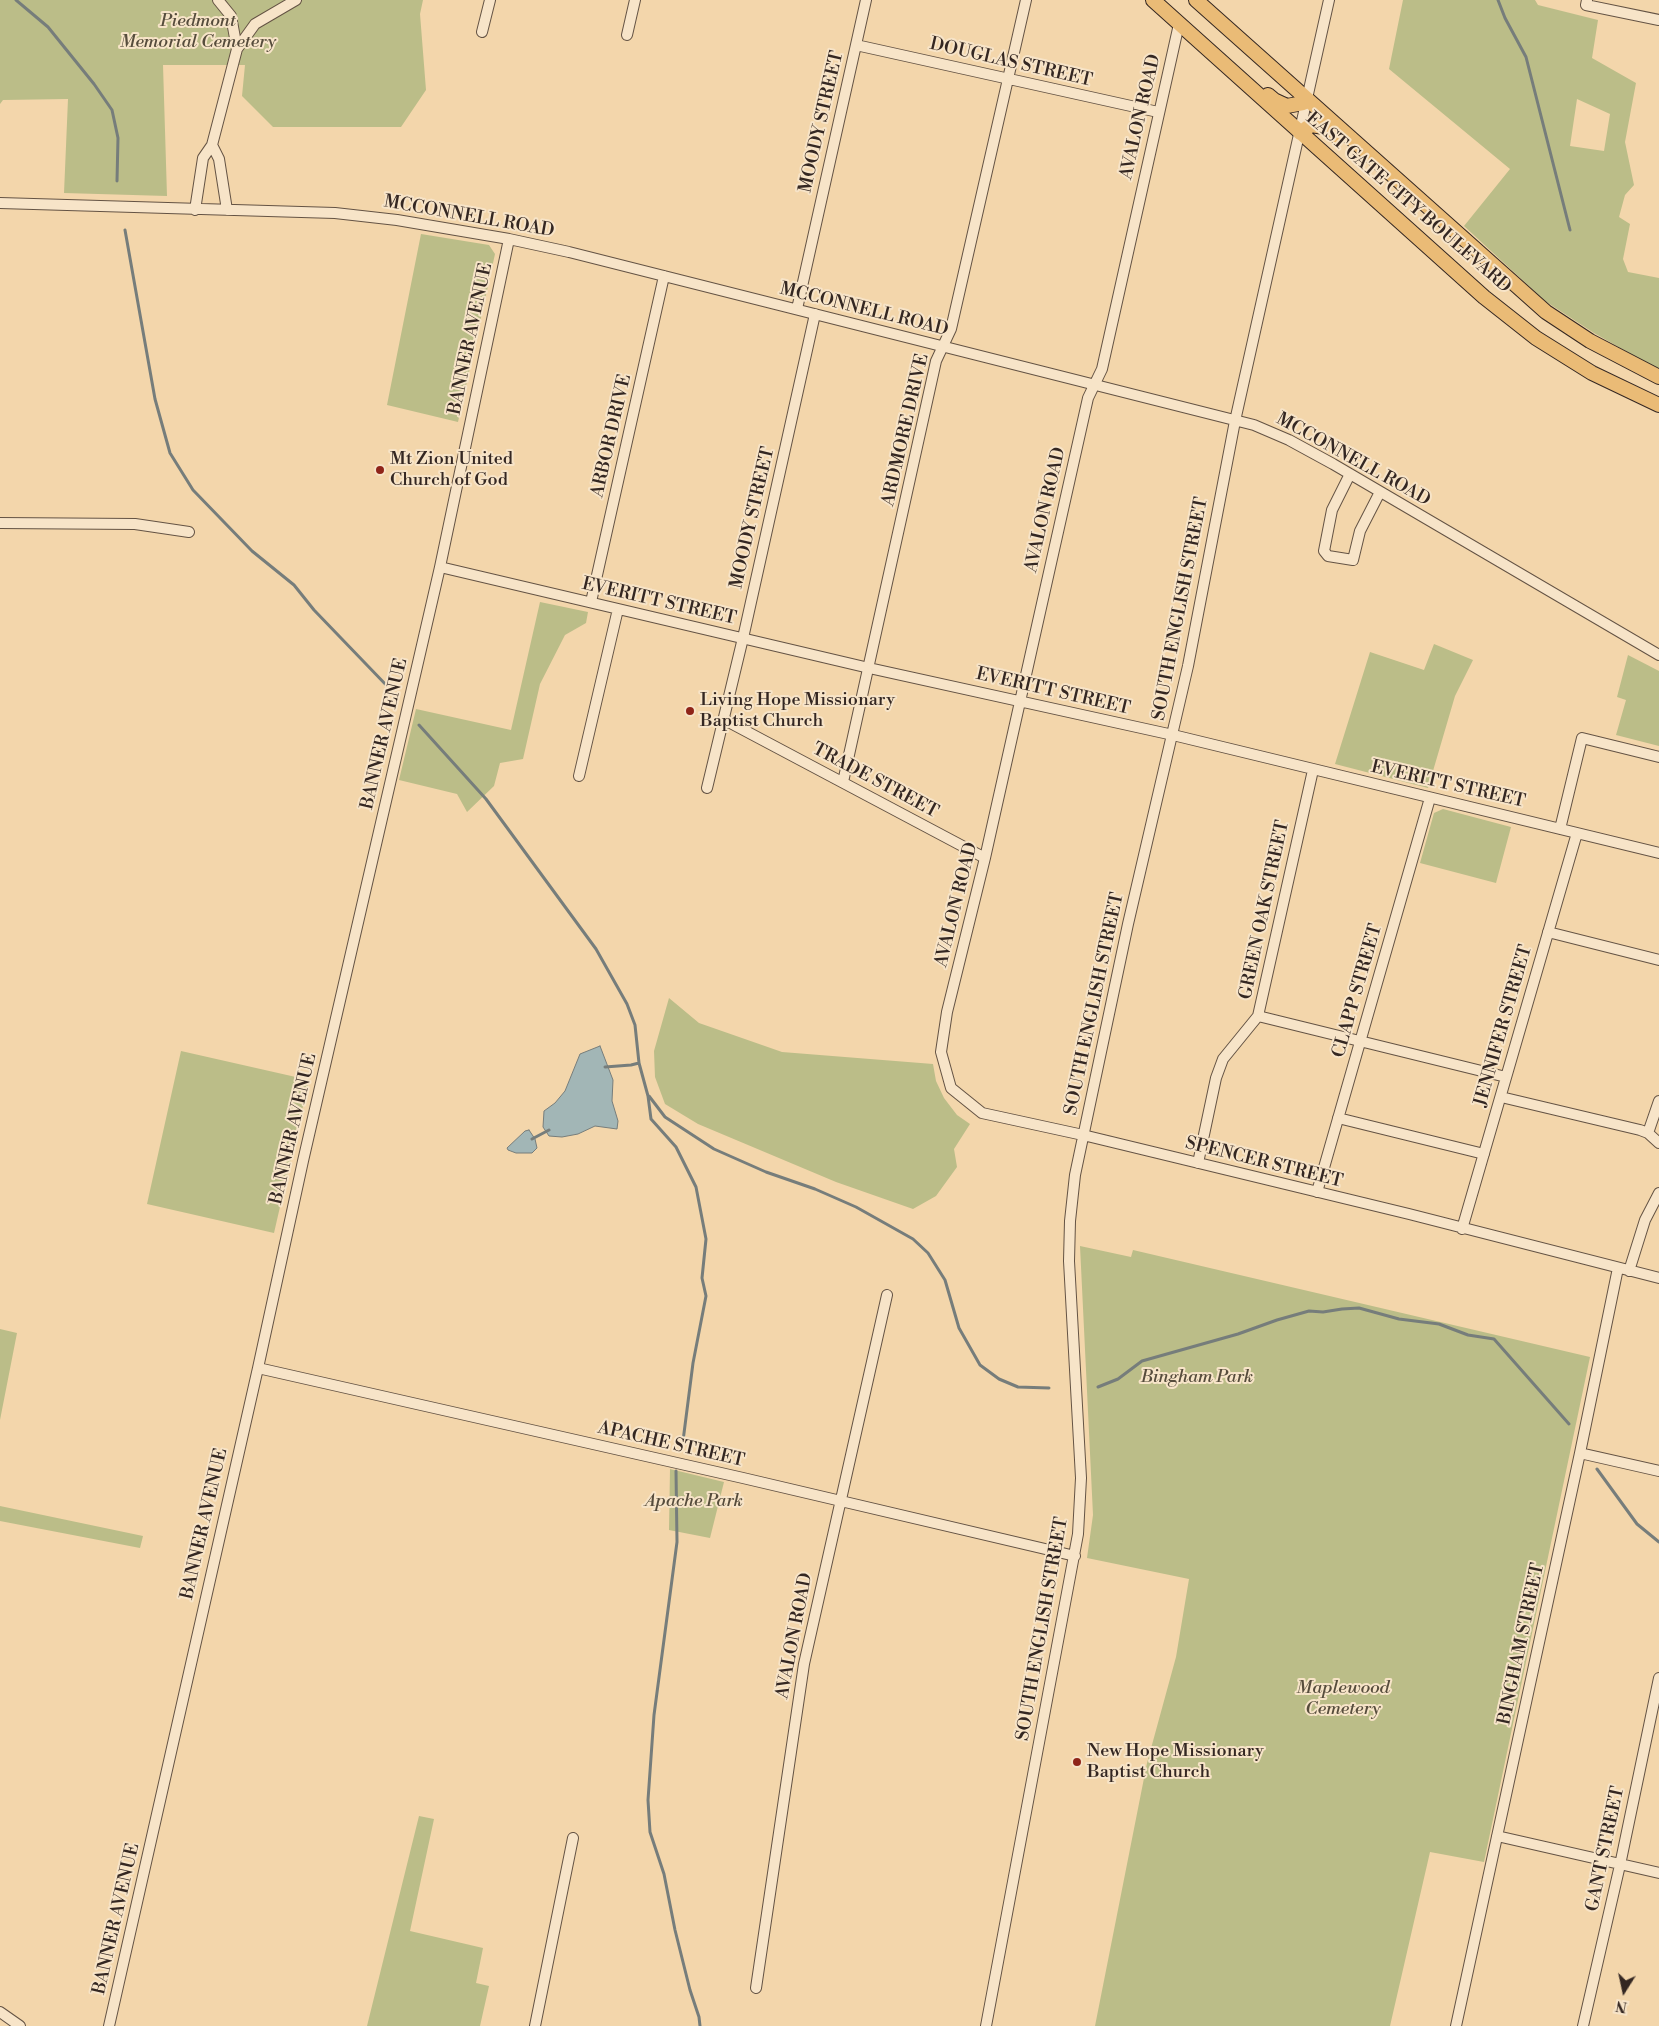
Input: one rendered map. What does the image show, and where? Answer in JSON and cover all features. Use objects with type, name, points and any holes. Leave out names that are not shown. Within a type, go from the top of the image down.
[{"type":"main road","name":"EAST GATE CITY BOULEVARD","points":[[1152,0],[1484,297],[1536,338],[1592,374],[1659,405]]},
{"type":"main road","name":"EAST GATE CITY BOULEVARD","points":[[1196,0],[1546,312],[1590,341],[1659,377]]},
{"type":"main road","points":[[1221,62],[1244,74],[1274,100],[1287,106],[1303,103],[1308,100]]},
{"type":"main road","points":[[1300,133],[1311,125],[1324,127],[1388,172]]},
{"type":"street","points":[[218,0],[231,16],[237,49]]},
{"type":"street","points":[[195,210],[203,158],[212,145],[237,49],[255,24],[296,0]]},
{"type":"street","points":[[482,32],[490,0]]},
{"type":"street","points":[[627,35],[635,0]]},
{"type":"street","name":"MOODY STREET","points":[[797,310],[866,0]]},
{"type":"street","name":"ARDMORE DRIVE","points":[[844,782],[936,362],[952,328],[1026,0]]},
{"type":"street","name":"SOUTH ENGLISH STREET","points":[[986,2026],[1076,1556],[1080,1520],[1081,1478],[1069,1240],[1073,1183],[1130,915],[1173,735],[1210,556],[1235,421],[1329,0]]},
{"type":"street","points":[[1587,2],[1659,20]]},
{"type":"street","name":"AVALON ROAD","points":[[949,1005],[1021,702],[1088,398],[1102,369],[1179,24]]},
{"type":"street","name":"DOUGLAS STREET","points":[[856,45],[1158,112]]},
{"type":"street","points":[[212,145],[219,159],[227,210]]},
{"type":"street","name":"MCCONNELL ROAD","points":[[0,203],[311,212],[375,217],[509,239],[569,252],[1254,425],[1289,440],[1350,474],[1659,656]]},
{"type":"street","name":"BANNER AVENUE","points":[[109,2026],[303,1161],[440,567],[509,239]]},
{"type":"street","name":"ARBOR DRIVE","points":[[591,602],[664,276]]},
{"type":"street","name":"MOODY STREET","points":[[707,788],[743,638],[815,314]]},
{"type":"street","points":[[1350,474],[1332,510],[1324,551],[1328,556],[1353,560],[1360,531],[1380,492]]},
{"type":"street","points":[[0,523],[135,524],[189,532]]},
{"type":"street","name":"EVERITT STREET","points":[[440,567],[869,668],[1173,735],[1659,853]]},
{"type":"street","points":[[579,776],[618,608]]},
{"type":"street","name":"TRADE STREET","points":[[723,719],[985,858]]},
{"type":"street","points":[[1560,829],[1582,738],[1659,757]]},
{"type":"street","name":"GREEN OAK STREET","points":[[1198,1164],[1216,1078],[1223,1059],[1258,1016],[1313,770]]},
{"type":"street","name":"CLAPP STREET","points":[[1317,1192],[1430,798]]},
{"type":"street","name":"JENNIFER STREET","points":[[1462,1229],[1577,833]]},
{"type":"street","points":[[1548,932],[1659,960]]},
{"type":"street","name":"SPENCER STREET","points":[[949,1005],[941,1052],[951,1088],[982,1113],[1317,1192],[1659,1278]]},
{"type":"street","points":[[1258,1016],[1506,1077]]},
{"type":"street","points":[[1501,1097],[1648,1133],[1659,1143]]},
{"type":"street","points":[[1648,1133],[1657,1120],[1659,1102]]},
{"type":"street","points":[[1338,1118],[1484,1154]]},
{"type":"street","points":[[1629,1271],[1645,1220],[1659,1193]]},
{"type":"street","name":"BINGHAM STREET","points":[[1456,2026],[1580,1453],[1618,1268]]},
{"type":"street","name":"AVALON ROAD","points":[[756,1988],[804,1664],[839,1501],[887,1295]]},
{"type":"street","name":"APACHE STREET","points":[[258,1368],[428,1405],[1076,1556]]},
{"type":"street","points":[[1580,1453],[1659,1471]]},
{"type":"street","name":"GANT STREET","points":[[1583,2026],[1620,1864],[1659,1678]]},
{"type":"street","points":[[1498,1836],[1659,1874]]},
{"type":"street","points":[[535,2026],[573,1838]]},
{"type":"street","points":[[0,2012],[20,2026]]},
{"type":"green space","name":"Piedmont Memorial Cemetery","points":[[0,0],[423,0],[420,14],[426,90],[401,127],[273,127],[242,96],[245,65],[163,65],[167,196],[64,193],[68,99],[3,100],[0,104]]},
{"type":"green space","points":[[1403,0],[1535,0],[1538,5],[1598,20],[1592,58],[1636,83],[1625,142],[1634,185],[1625,195],[1619,217],[1630,224],[1623,259],[1628,272],[1659,278],[1659,370],[1594,333],[1545,301],[1464,226],[1510,169],[1389,69]],"holes":[[[1577,99],[1610,114],[1604,151],[1570,146]]]},
{"type":"green space","points":[[421,234],[489,245],[495,254],[458,422],[387,405]]},
{"type":"green space","points":[[540,602],[588,612],[586,623],[565,635],[540,684],[523,759],[500,763],[494,786],[467,812],[457,794],[399,780],[416,709],[511,730]]},
{"type":"green space","points":[[1434,644],[1473,660],[1455,696],[1428,788],[1335,764],[1370,652],[1424,670]]},
{"type":"green space","points":[[1628,655],[1659,671],[1659,746],[1616,735],[1626,700],[1617,697]]},
{"type":"green space","points":[[1443,809],[1511,827],[1496,883],[1420,863],[1434,813]]},
{"type":"green space","points":[[669,998],[699,1023],[782,1052],[933,1064],[936,1081],[944,1098],[957,1115],[970,1124],[954,1149],[957,1167],[936,1196],[913,1209],[836,1182],[698,1124],[665,1104],[655,1077],[654,1051]]},
{"type":"green space","points":[[181,1051],[309,1080],[274,1233],[147,1204]]},
{"type":"green space","points":[[1080,1246],[1131,1257],[1133,1250],[1590,1357],[1484,1862],[1430,1852],[1390,2026],[1095,2026],[1147,1763],[1176,1657],[1189,1579],[1087,1558],[1093,1515]]},
{"type":"green space","points":[[0,1329],[17,1333],[0,1420]]},
{"type":"green space","name":"Apache Park","points":[[670,1469],[724,1482],[710,1538],[669,1530]]},
{"type":"green space","points":[[0,1506],[143,1536],[140,1548],[0,1521]]},
{"type":"green space","points":[[419,1816],[434,1819],[410,1931],[483,1948],[476,1983],[489,1986],[480,2026],[367,2026]]},
{"type":"shaded area","points":[[600,1046],[613,1080],[612,1101],[618,1121],[617,1129],[595,1126],[578,1134],[562,1137],[549,1136],[543,1127],[544,1111],[555,1103],[565,1091],[580,1054]]},
{"type":"shaded area","points":[[529,1130],[535,1139],[537,1148],[532,1153],[516,1153],[508,1150],[507,1148],[525,1131]]},
{"type":"waterway","points":[[16,0],[48,27],[94,84],[112,110],[118,138],[117,181]]},
{"type":"waterway","points":[[1498,0],[1505,18],[1526,57],[1570,230]]},
{"type":"waterway","points":[[125,230],[155,399],[170,453],[193,490],[252,551],[294,585],[314,610],[390,689]]},
{"type":"waterway","points":[[419,725],[486,799],[596,949],[627,1004],[635,1025],[639,1063],[648,1096],[651,1119],[676,1147],[696,1187],[706,1239],[702,1278],[706,1296],[693,1363],[683,1441]]},
{"type":"waterway","points":[[605,1067],[639,1063]]},
{"type":"waterway","points":[[649,1096],[665,1117],[714,1149],[766,1172],[815,1189],[856,1207],[913,1239],[928,1253],[945,1280],[959,1328],[980,1365],[999,1379],[1018,1387],[1049,1388]]},
{"type":"waterway","points":[[532,1139],[549,1130]]},
{"type":"waterway","points":[[1098,1387],[1118,1379],[1142,1361],[1238,1334],[1277,1320],[1309,1311],[1323,1312],[1359,1308],[1399,1319],[1439,1324],[1468,1335],[1494,1339],[1569,1424]]},
{"type":"waterway","points":[[1597,1469],[1637,1524],[1659,1542]]},
{"type":"waterway","points":[[676,1471],[677,1542],[654,1715],[648,1800],[650,1832],[664,1874],[675,1930],[700,2026]]},
{"type":"place","name":"Mt Zion United Church of God","points":[[380,470]]},
{"type":"place","name":"Living Hope Missionary Baptist Church","points":[[690,711]]},
{"type":"place","name":"New Hope Missionary Baptist Church","points":[[1077,1762]]},
{"type":"park label","name":"Bingham Park","points":[[1197,1378]]},
{"type":"park label","name":"Maplewood Cemetery","points":[[1343,1699]]}]
